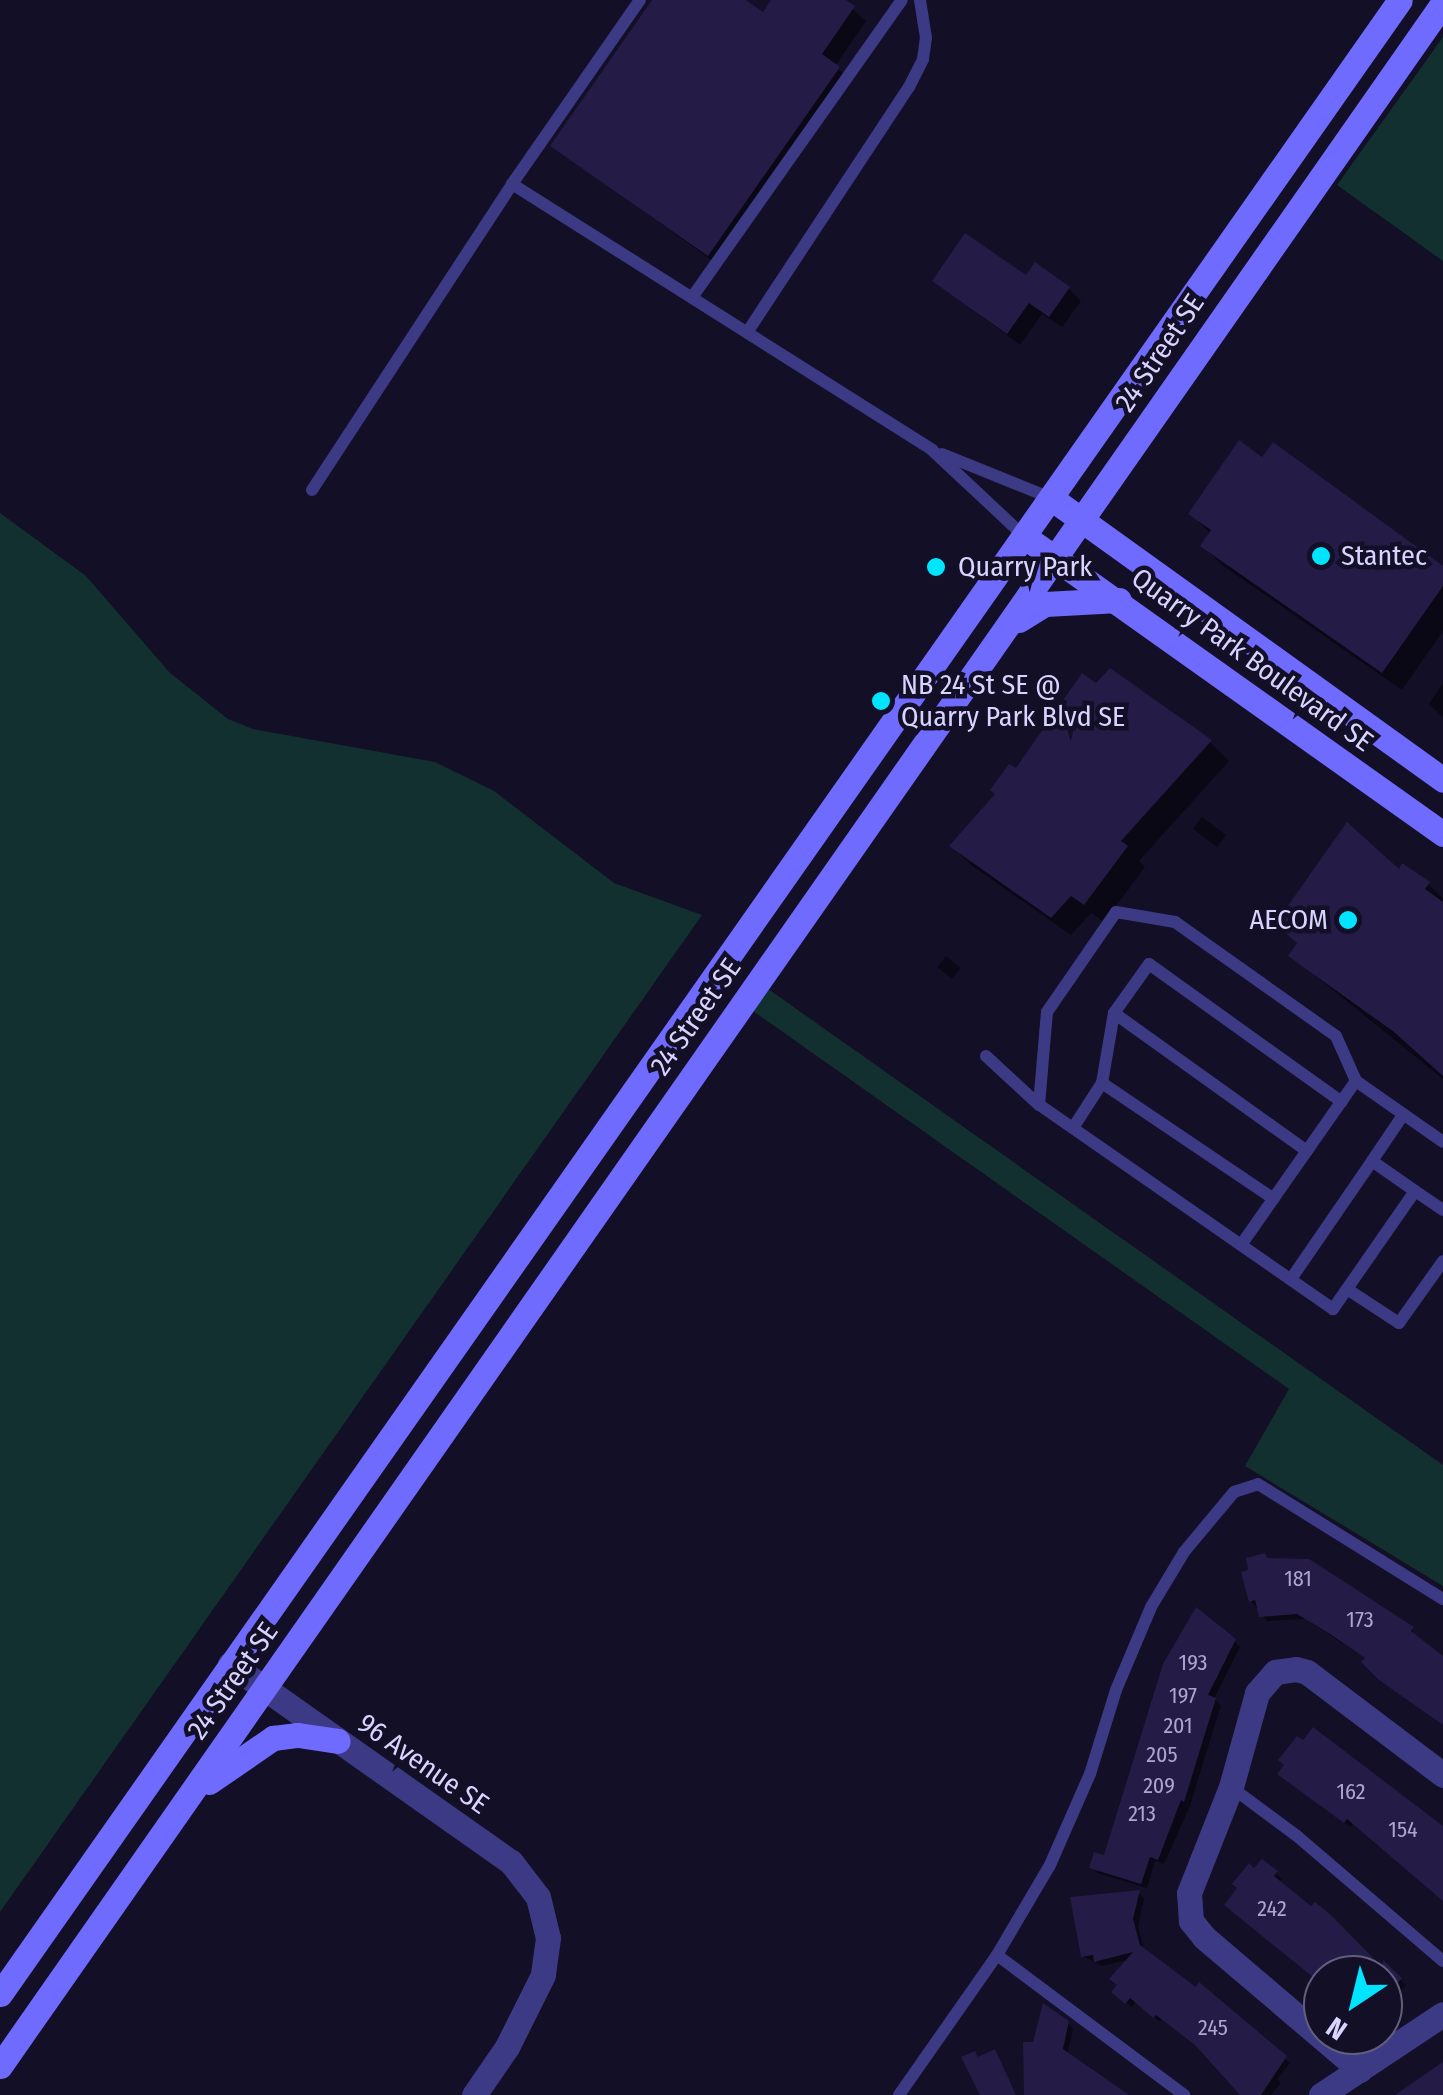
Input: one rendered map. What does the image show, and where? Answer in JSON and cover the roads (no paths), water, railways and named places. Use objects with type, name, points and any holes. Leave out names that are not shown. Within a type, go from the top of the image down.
[{"type":"main road","name":"24 Street SE","points":[[0,1994],[1400,0]]},
{"type":"main road","name":"24 Street SE","points":[[0,2066],[1084,521],[1211,329],[1443,3]]},
{"type":"main road","name":"Quarry Park Boulevard SE","points":[[1051,498],[1443,780]]},
{"type":"main road","name":"Quarry Park Boulevard SE","points":[[1025,537],[1119,600],[1443,834]]},
{"type":"main road","points":[[1009,626],[1045,604],[1119,600]]},
{"type":"main road","points":[[180,1809],[222,1771],[272,1738],[298,1735],[338,1740]]},
{"type":"street","name":"96 Avenue SE","points":[[230,1664],[511,1862],[538,1898],[548,1938],[543,1975],[529,2008],[474,2095]]},
{"type":"street","points":[[1360,2070],[1192,1921],[1189,1893],[1231,1786],[1257,1693],[1269,1676],[1284,1669],[1307,1672],[1443,1775]]},
{"type":"street","points":[[1321,2095],[1443,2014]]},
{"type":"lane","points":[[312,490],[512,184],[640,0]]},
{"type":"lane","points":[[693,296],[902,0]]},
{"type":"lane","points":[[748,331],[909,87],[923,59],[926,38],[920,0]]},
{"type":"lane","points":[[512,184],[932,450],[1025,537]]},
{"type":"lane","points":[[932,450],[1051,498]]},
{"type":"lane","points":[[1039,1105],[1047,1012],[1116,912],[1175,922],[1251,974],[1336,1036],[1356,1080],[1443,1142]]},
{"type":"lane","points":[[1074,1128],[1102,1082],[1114,1013],[1148,964],[1342,1102]]},
{"type":"lane","points":[[1114,1013],[1307,1151]]},
{"type":"lane","points":[[986,1056],[1039,1105],[1333,1308],[1415,1192]]},
{"type":"lane","points":[[1242,1245],[1356,1080]]},
{"type":"lane","points":[[1102,1082],[1274,1198]]},
{"type":"lane","points":[[1291,1280],[1403,1115]]},
{"type":"lane","points":[[1372,1161],[1443,1210]]},
{"type":"lane","points":[[1347,1288],[1400,1323],[1443,1261]]},
{"type":"lane","points":[[899,2095],[997,1955],[1073,1816],[1116,1690],[1151,1607],[1184,1552],[1234,1492],[1258,1484],[1443,1599]]},
{"type":"lane","points":[[1231,1786],[1312,1848],[1443,1961]]},
{"type":"lane","points":[[997,1955],[1184,2095]]},
{"type":"place","name":"Stantec","points":[[1321,556]]},
{"type":"place","name":"Quarry Park","points":[[936,567]]},
{"type":"place","name":"NB 24 St SE @ Quarry Park Blvd SE","points":[[881,701]]},
{"type":"place","name":"AECOM","points":[[1348,920]]}]
